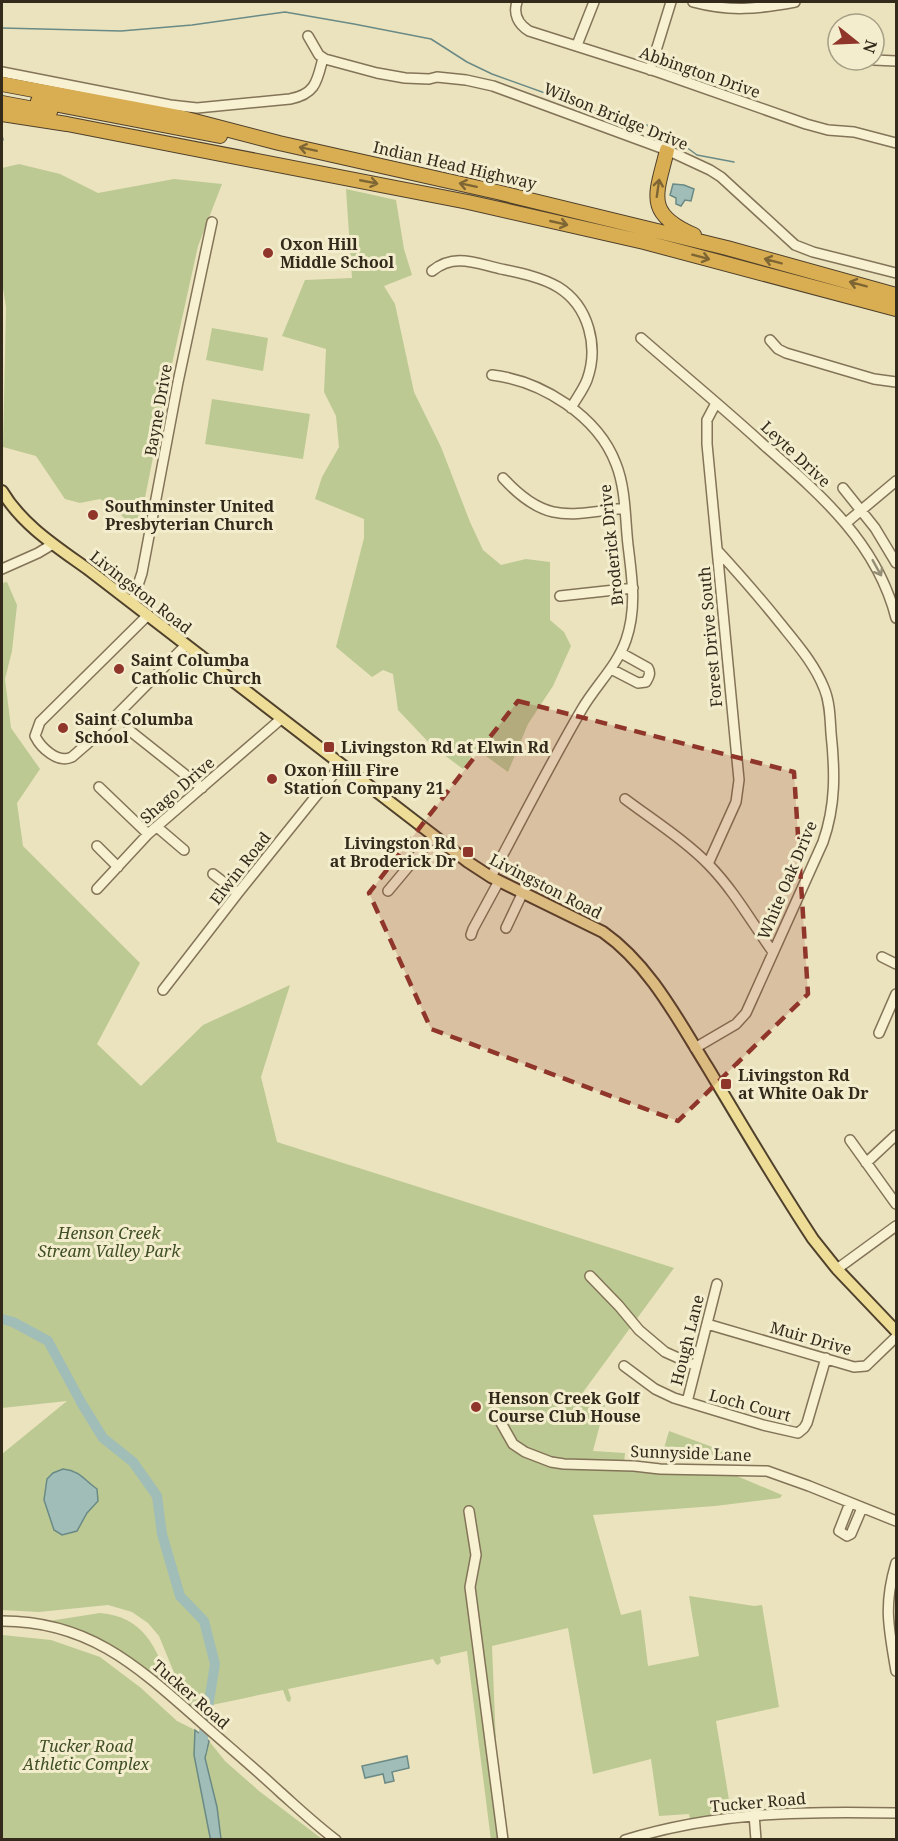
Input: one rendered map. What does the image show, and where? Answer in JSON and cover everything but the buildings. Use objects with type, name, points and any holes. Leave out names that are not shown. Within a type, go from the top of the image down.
[{"type":"highway","name":"Indian Head Highway","points":[[2,84],[183,118],[279,143],[497,192],[727,248],[897,295]]},
{"type":"highway","points":[[2,95],[238,139],[279,143]]},
{"type":"highway","points":[[2,103],[213,144],[333,174]]},
{"type":"highway","name":"Indian Head Highway","points":[[2,114],[333,174],[468,202],[644,242],[897,309]]},
{"type":"highway","points":[[667,150],[656,189],[662,212],[679,227],[727,248]]},
{"type":"main road","name":"Livingston Road","points":[[2,491],[18,514],[53,544],[434,836],[495,879],[598,929],[618,944],[649,976],[803,1223],[837,1269],[897,1331]]},
{"type":"street","name":"Abbington Drive","points":[[517,2],[516,16],[525,29],[806,124],[828,130],[860,133],[897,143]]},
{"type":"street","points":[[577,45],[594,2]]},
{"type":"street","points":[[650,70],[671,2]]},
{"type":"street","points":[[693,2],[721,8],[749,9],[765,4],[795,2]]},
{"type":"street","points":[[2,72],[170,105],[197,108],[290,99],[302,96],[314,87],[317,80],[323,58],[308,36]]},
{"type":"street","name":"Wilson Bridge Drive","points":[[323,58],[405,78],[429,80],[437,77],[493,86],[667,150],[721,177],[795,245],[813,252],[897,273]]},
{"type":"street","name":"Bayne Drive","points":[[132,603],[142,573],[180,371],[212,222]]},
{"type":"street","points":[[432,271],[442,263],[449,261],[475,263],[541,279],[568,295],[578,306],[588,324],[592,349],[592,362],[586,380],[570,408]]},
{"type":"street","name":"Leyte Drive","points":[[641,338],[792,469],[846,523],[876,564],[897,618]]},
{"type":"street","points":[[770,340],[786,353],[874,379],[897,382]]},
{"type":"street","name":"Broderick Drive","points":[[471,935],[495,879],[578,715],[621,652],[634,605],[621,480],[614,459],[596,431],[570,408],[537,387],[512,378],[492,375]]},
{"type":"street","name":"Forest Drive South","points":[[708,864],[736,802],[739,780],[706,430],[709,415],[716,403]]},
{"type":"street","points":[[503,478],[530,503],[549,511],[571,514],[624,508]]},
{"type":"street","points":[[846,523],[897,481]]},
{"type":"street","name":"Leyte Drive","points":[[843,488],[862,510],[897,563]]},
{"type":"street","points":[[2,569],[38,554],[53,544]]},
{"type":"street","name":"White Oak Drive","points":[[695,1048],[736,1024],[743,1017],[816,857],[829,823],[834,789],[834,763],[825,688],[811,663],[750,586],[717,550]]},
{"type":"street","points":[[560,596],[633,588]]},
{"type":"street","points":[[148,615],[40,722],[34,736],[45,750],[62,759],[72,757],[95,737],[186,645]]},
{"type":"street","points":[[610,669],[634,682],[646,682],[649,675],[648,668],[621,652]]},
{"type":"street","name":"Shago Drive","points":[[97,889],[148,834],[281,719]]},
{"type":"street","points":[[129,730],[202,788]]},
{"type":"street","name":"Elwin Road","points":[[163,990],[341,765]]},
{"type":"street","points":[[99,787],[148,834]]},
{"type":"street","points":[[625,799],[708,864],[741,903],[773,952]]},
{"type":"street","points":[[157,827],[184,850]]},
{"type":"street","points":[[388,891],[434,836]]},
{"type":"street","points":[[97,846],[118,867]]},
{"type":"street","points":[[213,874],[238,893]]},
{"type":"street","points":[[506,928],[523,892]]},
{"type":"street","points":[[882,957],[897,964]]},
{"type":"street","points":[[879,1033],[897,994]]},
{"type":"street","points":[[866,1163],[897,1135]]},
{"type":"street","points":[[850,1140],[897,1204]]},
{"type":"street","points":[[837,1269],[897,1226]]},
{"type":"street","points":[[590,1276],[639,1330],[665,1352],[696,1366]]},
{"type":"street","name":"Hough Lane","points":[[687,1402],[717,1284]]},
{"type":"street","name":"Muir Drive","points":[[707,1324],[854,1367],[866,1366],[897,1337]]},
{"type":"street","name":"Loch Court","points":[[624,1366],[655,1389],[687,1402],[794,1433],[800,1432],[807,1423],[826,1358]]},
{"type":"street","name":"Sunnyside Lane","points":[[496,1414],[513,1444],[525,1452],[551,1462],[660,1469],[767,1471],[897,1521]]},
{"type":"street","points":[[850,1503],[838,1531],[841,1534],[848,1536],[851,1534],[862,1508]]},
{"type":"street","points":[[469,1511],[476,1556],[470,1587],[503,1839]]},
{"type":"street","points":[[897,1563],[890,1586],[888,1607],[897,1671]]},
{"type":"street","name":"Tucker Road","points":[[2,1621],[54,1628],[80,1635],[107,1648],[149,1676],[336,1839]]},
{"type":"street","name":"Tucker Road","points":[[625,1839],[670,1827],[754,1814],[897,1813]]},
{"type":"street","points":[[754,1814],[756,1839]]},
{"type":"highlighted area","points":[[518,701],[794,772],[808,994],[678,1121],[431,1029],[369,893]]},
{"type":"green space","points":[[19,164],[60,174],[98,193],[174,179],[222,184],[198,246],[138,533],[113,506],[100,499],[80,503],[65,499],[36,456],[3,447],[6,307],[2,282],[2,168]]},
{"type":"green space","points":[[346,189],[396,200],[404,249],[412,275],[384,286],[395,304],[414,392],[441,447],[483,550],[501,565],[526,559],[550,562],[550,620],[564,632],[571,646],[553,686],[528,724],[508,772],[476,749],[463,769],[432,746],[398,710],[393,674],[383,670],[372,677],[336,647],[364,538],[364,519],[315,499],[322,477],[339,447],[336,416],[324,392],[326,349],[282,336],[305,280],[352,278]]},
{"type":"green space","points":[[212,328],[268,338],[263,371],[206,360]]},
{"type":"green space","points":[[212,399],[310,414],[303,459],[205,444]]},
{"type":"green space","name":"Henson Creek Stream Valley Park","points":[[7,582],[17,605],[12,651],[5,679],[11,728],[40,769],[17,803],[23,846],[140,963],[97,1044],[141,1086],[203,1025],[290,985],[261,1077],[277,1142],[674,1268],[581,1395],[605,1405],[593,1451],[625,1453],[624,1464],[718,1468],[782,1495],[780,1498],[715,1506],[593,1515],[621,1615],[641,1610],[648,1666],[699,1656],[689,1596],[754,1606],[762,1605],[779,1707],[716,1721],[732,1818],[691,1824],[689,1814],[659,1816],[651,1759],[593,1774],[568,1628],[492,1646],[496,1745],[508,1839],[491,1840],[467,1651],[440,1657],[441,1662],[438,1665],[433,1659],[288,1689],[290,1702],[287,1701],[283,1690],[193,1709],[178,1694],[173,1670],[159,1636],[148,1623],[132,1612],[108,1605],[39,1612],[2,1610],[2,1454],[67,1401],[2,1408],[2,583]]},
{"type":"green space","points":[[669,1431],[734,1455],[662,1455]]},
{"type":"green space","points":[[100,1613],[115,1615],[138,1627],[154,1647],[168,1685],[140,1664],[98,1639],[49,1621]]},
{"type":"green space","name":"Tucker Road Athletic Complex","points":[[2,1635],[51,1640],[100,1657],[141,1688],[177,1721],[195,1730],[209,1741],[225,1761],[259,1791],[322,1839],[2,1840]]},
{"type":"water","points":[[673,184],[694,189],[691,201],[685,200],[681,206],[676,204],[676,198],[670,195]]},
{"type":"water","points":[[63,1469],[78,1474],[97,1489],[98,1501],[87,1513],[77,1531],[62,1535],[54,1530],[44,1500],[47,1479],[53,1473]]},
{"type":"water","points":[[195,1730],[209,1741],[205,1758],[217,1807],[221,1839],[210,1837],[194,1755]]},
{"type":"water","points":[[407,1756],[409,1768],[392,1772],[394,1781],[385,1783],[383,1774],[365,1778],[362,1766]]},
{"type":"waterway","points":[[2,28],[121,31],[192,25],[285,12],[354,24],[431,39],[467,62],[492,74],[595,111],[644,124],[667,133],[697,155],[734,162]]},
{"type":"waterway","points":[[2,135],[3,140]]},
{"type":"waterway","points":[[2,1319],[13,1322],[48,1341],[103,1438],[133,1462],[157,1496],[162,1534],[180,1596],[204,1621],[215,1664],[201,1751]]},
{"type":"place","name":"Oxon Hill Middle School","points":[[268,253]]},
{"type":"place","name":"Southminster United Presbyterian Church","points":[[93,515]]},
{"type":"place","name":"Saint Columba Catholic Church","points":[[119,669]]},
{"type":"place","name":"Saint Columba School","points":[[63,728]]},
{"type":"place","name":"Livingston Rd at Elwin Rd","points":[[329,747]]},
{"type":"place","name":"Oxon Hill Fire Station Company 21","points":[[272,779]]},
{"type":"place","name":"Livingston Rd at Broderick Dr","points":[[468,852]]},
{"type":"place","name":"Livingston Rd at White Oak Dr","points":[[726,1084]]},
{"type":"place","name":"Henson Creek Golf Course Club House","points":[[476,1407]]}]
